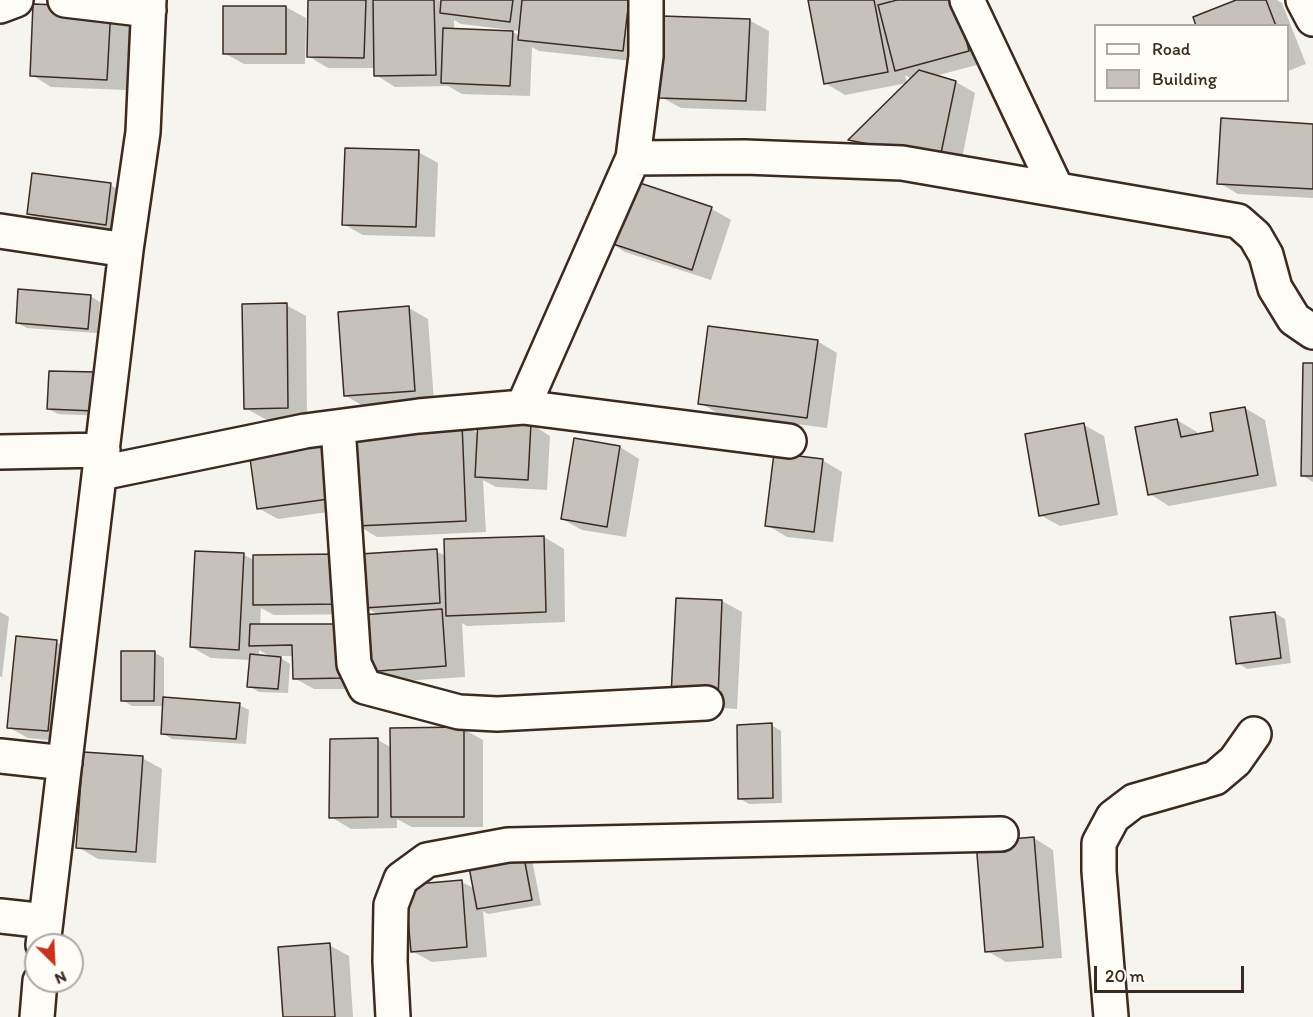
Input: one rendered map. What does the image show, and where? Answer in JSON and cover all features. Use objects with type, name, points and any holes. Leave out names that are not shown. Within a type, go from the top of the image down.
[{"type":"street","points":[[0,6],[16,0]]},
{"type":"street","points":[[0,916],[44,933],[126,250],[143,132],[149,5],[65,0]]},
{"type":"street","points":[[523,407],[633,158],[646,56],[646,0]]},
{"type":"street","points":[[967,0],[1056,188]]},
{"type":"street","points":[[1303,0],[1313,20]]},
{"type":"street","points":[[633,158],[745,157],[902,163],[1238,221],[1255,236],[1266,255],[1275,288],[1294,319],[1313,332]]},
{"type":"street","points":[[0,231],[126,250]]},
{"type":"street","points":[[0,452],[102,461],[419,416],[523,407],[789,441]]},
{"type":"street","points":[[338,427],[354,664],[365,687],[459,712],[497,714],[706,703]]},
{"type":"street","points":[[1111,1017],[1099,870],[1099,843],[1113,817],[1134,801],[1215,778],[1235,761],[1254,734]]},
{"type":"street","points":[[0,756],[65,763]]},
{"type":"street","points":[[393,1017],[390,961],[391,905],[401,879],[427,860],[508,845],[1001,834]]},
{"type":"street","points":[[37,1017],[39,993]]},
{"type":"building","points":[[308,0],[366,0],[364,58],[307,57]]},
{"type":"building","points":[[373,0],[434,0],[436,75],[374,76]]},
{"type":"building","points":[[441,0],[513,0],[510,22],[440,13]]},
{"type":"building","points":[[522,0],[629,0],[623,51],[518,40]]},
{"type":"building","points":[[808,0],[874,0],[888,72],[824,84]]},
{"type":"building","points":[[897,0],[956,0],[969,51],[895,71],[878,5]]},
{"type":"building","points":[[1236,0],[1266,0],[1275,24],[1195,24],[1193,17]]},
{"type":"building","points":[[33,4],[111,7],[107,80],[30,76]]},
{"type":"building","points":[[223,6],[286,6],[286,54],[223,54]]},
{"type":"building","points":[[662,16],[750,19],[746,101],[659,98]]},
{"type":"building","points":[[443,28],[513,31],[510,86],[441,83]]},
{"type":"building","points":[[919,70],[956,81],[940,158],[848,140]]},
{"type":"building","points":[[1221,118],[1313,124],[1313,189],[1217,184]]},
{"type":"building","points":[[345,148],[419,150],[416,227],[342,225]]},
{"type":"building","points":[[32,173],[111,183],[106,225],[27,214]]},
{"type":"building","points":[[625,178],[712,207],[692,270],[604,241]]},
{"type":"building","points":[[18,289],[91,295],[88,329],[16,323]]},
{"type":"building","points":[[287,303],[288,408],[244,409],[242,304]]},
{"type":"building","points":[[409,306],[415,391],[344,396],[338,312]]},
{"type":"building","points":[[708,326],[818,340],[807,418],[698,404]]},
{"type":"building","points":[[1303,363],[1313,363],[1313,476],[1301,476]]},
{"type":"building","points":[[49,371],[96,372],[94,411],[47,409]]},
{"type":"building","points":[[1245,407],[1258,475],[1148,495],[1135,427],[1177,419],[1181,437],[1213,431],[1210,413]]},
{"type":"building","points":[[478,420],[531,423],[528,480],[475,477]]},
{"type":"building","points":[[462,423],[466,521],[356,526],[351,429]]},
{"type":"building","points":[[1084,423],[1099,504],[1039,516],[1025,434]]},
{"type":"building","points":[[333,432],[343,497],[257,509],[248,444]]},
{"type":"building","points":[[574,438],[620,446],[607,527],[561,519]]},
{"type":"building","points":[[774,453],[823,459],[814,532],[765,526]]},
{"type":"building","points":[[544,536],[546,612],[446,616],[444,539]]},
{"type":"building","points":[[437,549],[440,603],[364,608],[360,554]]},
{"type":"building","points":[[195,551],[244,553],[239,650],[190,647]]},
{"type":"building","points":[[340,554],[341,604],[253,605],[253,555]]},
{"type":"building","points":[[676,598],[722,600],[718,699],[671,696]]},
{"type":"building","points":[[442,609],[446,666],[364,672],[361,615]]},
{"type":"building","points":[[1275,612],[1281,658],[1236,664],[1230,617]]},
{"type":"building","points":[[250,624],[344,624],[344,678],[293,679],[292,645],[249,646]]},
{"type":"building","points":[[16,636],[57,640],[48,731],[7,728]]},
{"type":"building","points":[[121,651],[155,651],[154,701],[121,701]]},
{"type":"building","points":[[250,654],[281,657],[278,689],[247,687]]},
{"type":"building","points":[[163,697],[240,703],[236,739],[161,734]]},
{"type":"building","points":[[772,723],[773,798],[738,799],[737,725]]},
{"type":"building","points":[[464,727],[464,817],[391,817],[390,728]]},
{"type":"building","points":[[378,738],[378,817],[329,818],[330,739]]},
{"type":"building","points":[[83,752],[143,756],[136,852],[76,848]]},
{"type":"building","points":[[1034,837],[1043,947],[985,952],[976,842]]},
{"type":"building","points":[[523,852],[532,900],[477,909],[468,862]]},
{"type":"building","points":[[462,880],[467,947],[411,952],[405,885]]},
{"type":"building","points":[[330,943],[335,1017],[283,1017],[278,947]]}]
